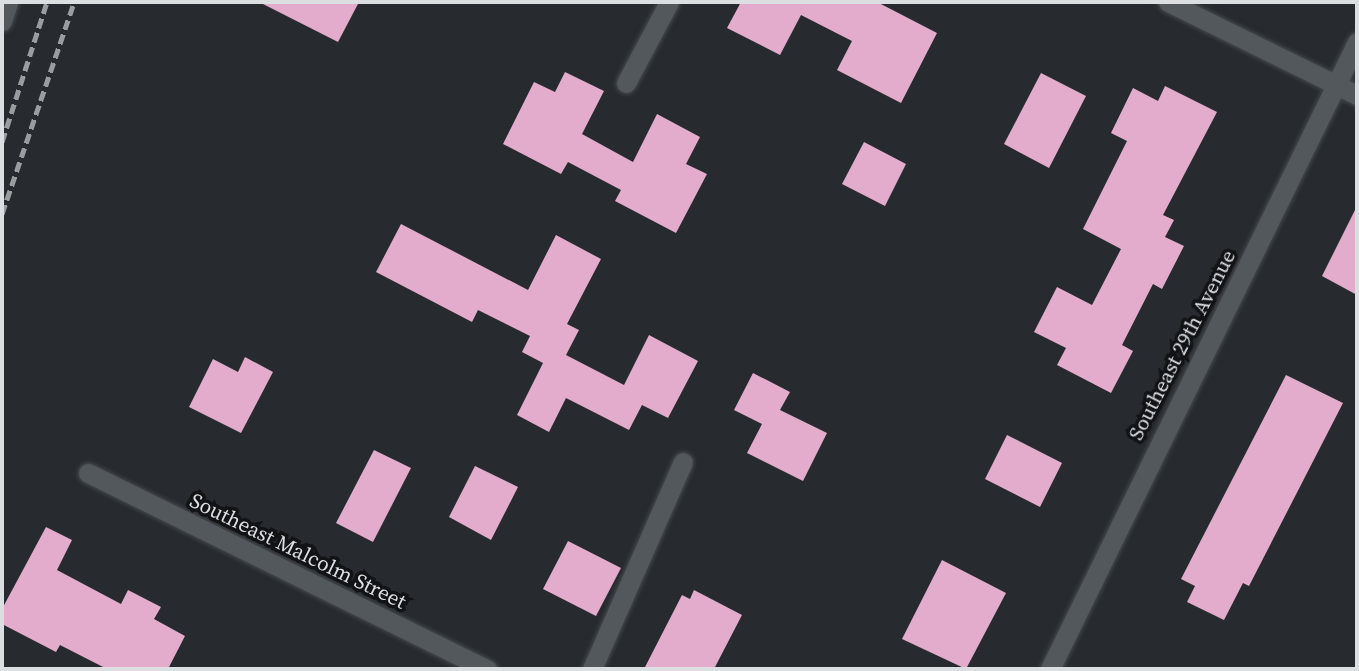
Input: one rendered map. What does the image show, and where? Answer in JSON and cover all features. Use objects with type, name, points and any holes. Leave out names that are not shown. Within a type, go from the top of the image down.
[{"type":"street","points":[[2,21],[8,2]]},
{"type":"street","points":[[626,83],[669,2]]},
{"type":"street","points":[[1168,2],[1357,95]]},
{"type":"street","name":"Southeast 29th Avenue","points":[[1050,669],[1357,42]]},
{"type":"street","points":[[592,669],[683,462]]},
{"type":"street","name":"Southeast Malcolm Street","points":[[88,473],[487,669]]},
{"type":"building","points":[[259,2],[359,2],[338,42]]},
{"type":"building","points":[[741,2],[877,2],[937,33],[901,103],[837,70],[852,41],[801,15],[780,55],[727,28]]},
{"type":"building","points":[[565,72],[604,91],[582,134],[633,162],[657,114],[700,137],[686,164],[707,174],[676,233],[615,201],[621,190],[568,162],[561,174],[503,144],[534,82],[555,92]]},
{"type":"building","points":[[1041,73],[1086,96],[1049,168],[1004,144]]},
{"type":"building","points":[[1165,86],[1217,112],[1163,215],[1174,220],[1165,237],[1184,246],[1162,289],[1153,284],[1122,345],[1133,351],[1111,393],[1057,365],[1066,348],[1034,332],[1057,287],[1092,305],[1121,249],[1083,229],[1127,141],[1111,133],[1133,88],[1158,101]]},
{"type":"building","points":[[864,142],[906,164],[885,206],[842,184]]},
{"type":"building","points":[[1357,206],[1357,295],[1322,276]]},
{"type":"building","points":[[401,224],[528,290],[556,235],[601,259],[567,324],[579,330],[566,355],[624,385],[649,335],[698,361],[668,418],[642,405],[629,430],[566,398],[549,432],[517,415],[543,363],[522,352],[530,336],[478,310],[472,322],[376,272]]},
{"type":"building","points":[[245,357],[273,372],[241,433],[189,407],[213,359],[238,372]]},
{"type":"building","points":[[753,373],[790,392],[780,410],[827,433],[803,481],[747,453],[762,424],[734,410]]},
{"type":"building","points":[[1286,375],[1343,403],[1249,586],[1243,583],[1224,620],[1187,602],[1195,586],[1181,579]]},
{"type":"building","points":[[1007,435],[1062,463],[1040,507],[985,479]]},
{"type":"building","points":[[374,450],[411,468],[373,542],[336,523]]},
{"type":"building","points":[[475,466],[518,487],[491,540],[449,517]]},
{"type":"building","points":[[46,527],[72,540],[57,570],[121,604],[128,590],[161,607],[154,619],[185,636],[168,669],[107,669],[60,645],[56,652],[2,624],[2,609]]},
{"type":"building","points":[[568,541],[621,568],[596,616],[543,589]]},
{"type":"building","points":[[942,560],[1006,593],[966,669],[902,639]]},
{"type":"building","points":[[694,590],[742,615],[714,669],[644,669],[682,595],[690,599]]},
{"type":"railway","points":[[2,142],[47,2]]},
{"type":"railway","points":[[2,214],[74,2]]}]
